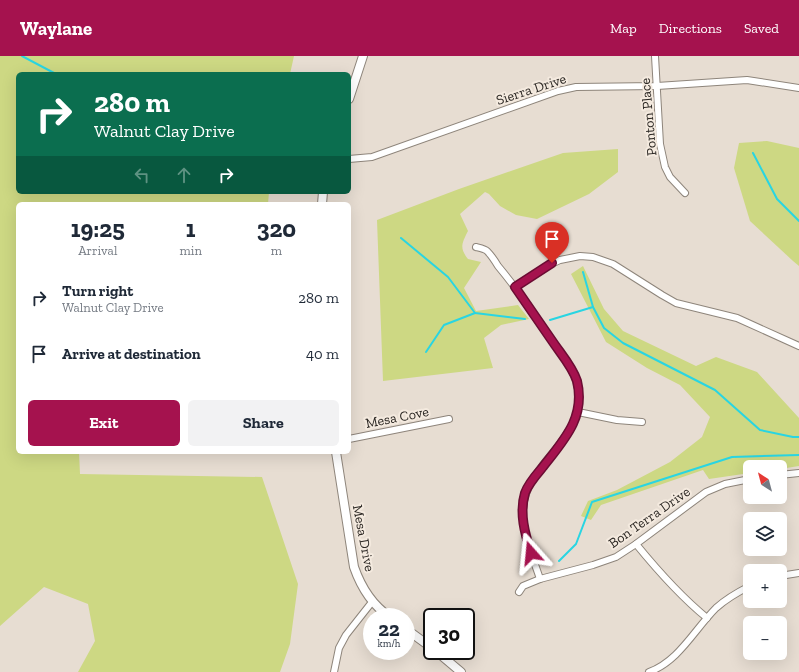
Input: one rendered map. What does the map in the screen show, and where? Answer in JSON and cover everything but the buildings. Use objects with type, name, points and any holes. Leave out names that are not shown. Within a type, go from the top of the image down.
[{"type":"street","points":[[351,93],[363,56]]},
{"type":"street","name":"Ponton Place","points":[[656,56],[660,144],[664,167],[670,177],[685,193]]},
{"type":"street","name":"Sierra Drive","points":[[351,159],[372,157],[558,91],[576,87],[657,86],[747,80],[770,82],[799,88]]},
{"type":"street","points":[[476,247],[486,250],[515,287],[566,360],[576,379],[579,393],[578,412],[568,434],[533,479],[525,493],[523,525],[540,579]]},
{"type":"street","points":[[515,287],[545,267],[560,260],[580,256],[593,257],[613,264],[662,295],[676,302],[737,318],[799,346]]},
{"type":"street","points":[[578,412],[617,420],[642,422]]},
{"type":"street","name":"Mesa Cove","points":[[351,439],[449,419]]},
{"type":"street","name":"Mesa Drive","points":[[336,454],[354,567],[359,581],[372,602],[379,608]]},
{"type":"street","points":[[787,474],[799,473]]},
{"type":"street","name":"Bon Terra Drive","points":[[519,592],[523,586],[540,579],[594,565],[616,557],[706,492],[725,484],[743,480]]},
{"type":"street","points":[[636,544],[657,570],[706,618]]},
{"type":"street","points":[[787,575],[799,573]]},
{"type":"street","points":[[649,672],[657,671],[671,659],[685,645],[706,618],[717,607],[743,590]]},
{"type":"street","points":[[334,672],[339,648],[346,635],[372,602]]},
{"type":"street","points":[[415,635],[423,641]]},
{"type":"street","points":[[447,660],[461,672]]},
{"type":"green space","points":[[0,56],[294,56],[290,72],[16,72],[16,194],[269,194],[268,202],[16,202],[16,454],[79,454],[80,474],[262,477],[298,584],[290,644],[280,672],[78,672],[95,641],[88,604],[44,587],[0,626]]},
{"type":"green space","points":[[767,141],[799,148],[799,266],[750,221],[734,168],[739,143]]},
{"type":"green space","points":[[618,149],[618,172],[589,194],[537,219],[516,215],[500,206],[489,194],[485,192],[460,214],[468,231],[462,245],[463,252],[468,259],[481,262],[464,288],[476,311],[518,305],[529,319],[501,325],[484,338],[493,368],[383,381],[377,220],[459,189],[563,153]]},
{"type":"green space","points":[[583,266],[604,309],[623,331],[696,366],[716,357],[757,372],[799,418],[799,466],[787,468],[787,460],[743,460],[743,474],[709,479],[703,470],[601,505],[591,520],[581,516],[588,501],[617,490],[670,462],[702,437],[710,417],[680,385],[647,368],[606,342],[571,274]]},
{"type":"waterway","points":[[22,56],[52,72]]},
{"type":"waterway","points":[[753,153],[777,199],[799,221]]},
{"type":"waterway","points":[[401,238],[448,277],[475,313],[525,319]]},
{"type":"waterway","points":[[583,272],[593,307]]},
{"type":"waterway","points":[[550,320],[593,307],[604,328],[623,343],[715,390],[760,430],[799,437]]},
{"type":"waterway","points":[[426,352],[444,325],[475,313]]},
{"type":"waterway","points":[[559,561],[576,544],[592,502],[732,457],[799,455]]},
{"type":"route","points":[[531,553],[523,525],[525,493],[533,479],[568,434],[578,412],[579,393],[576,379],[566,360],[515,287],[552,263]]}]
